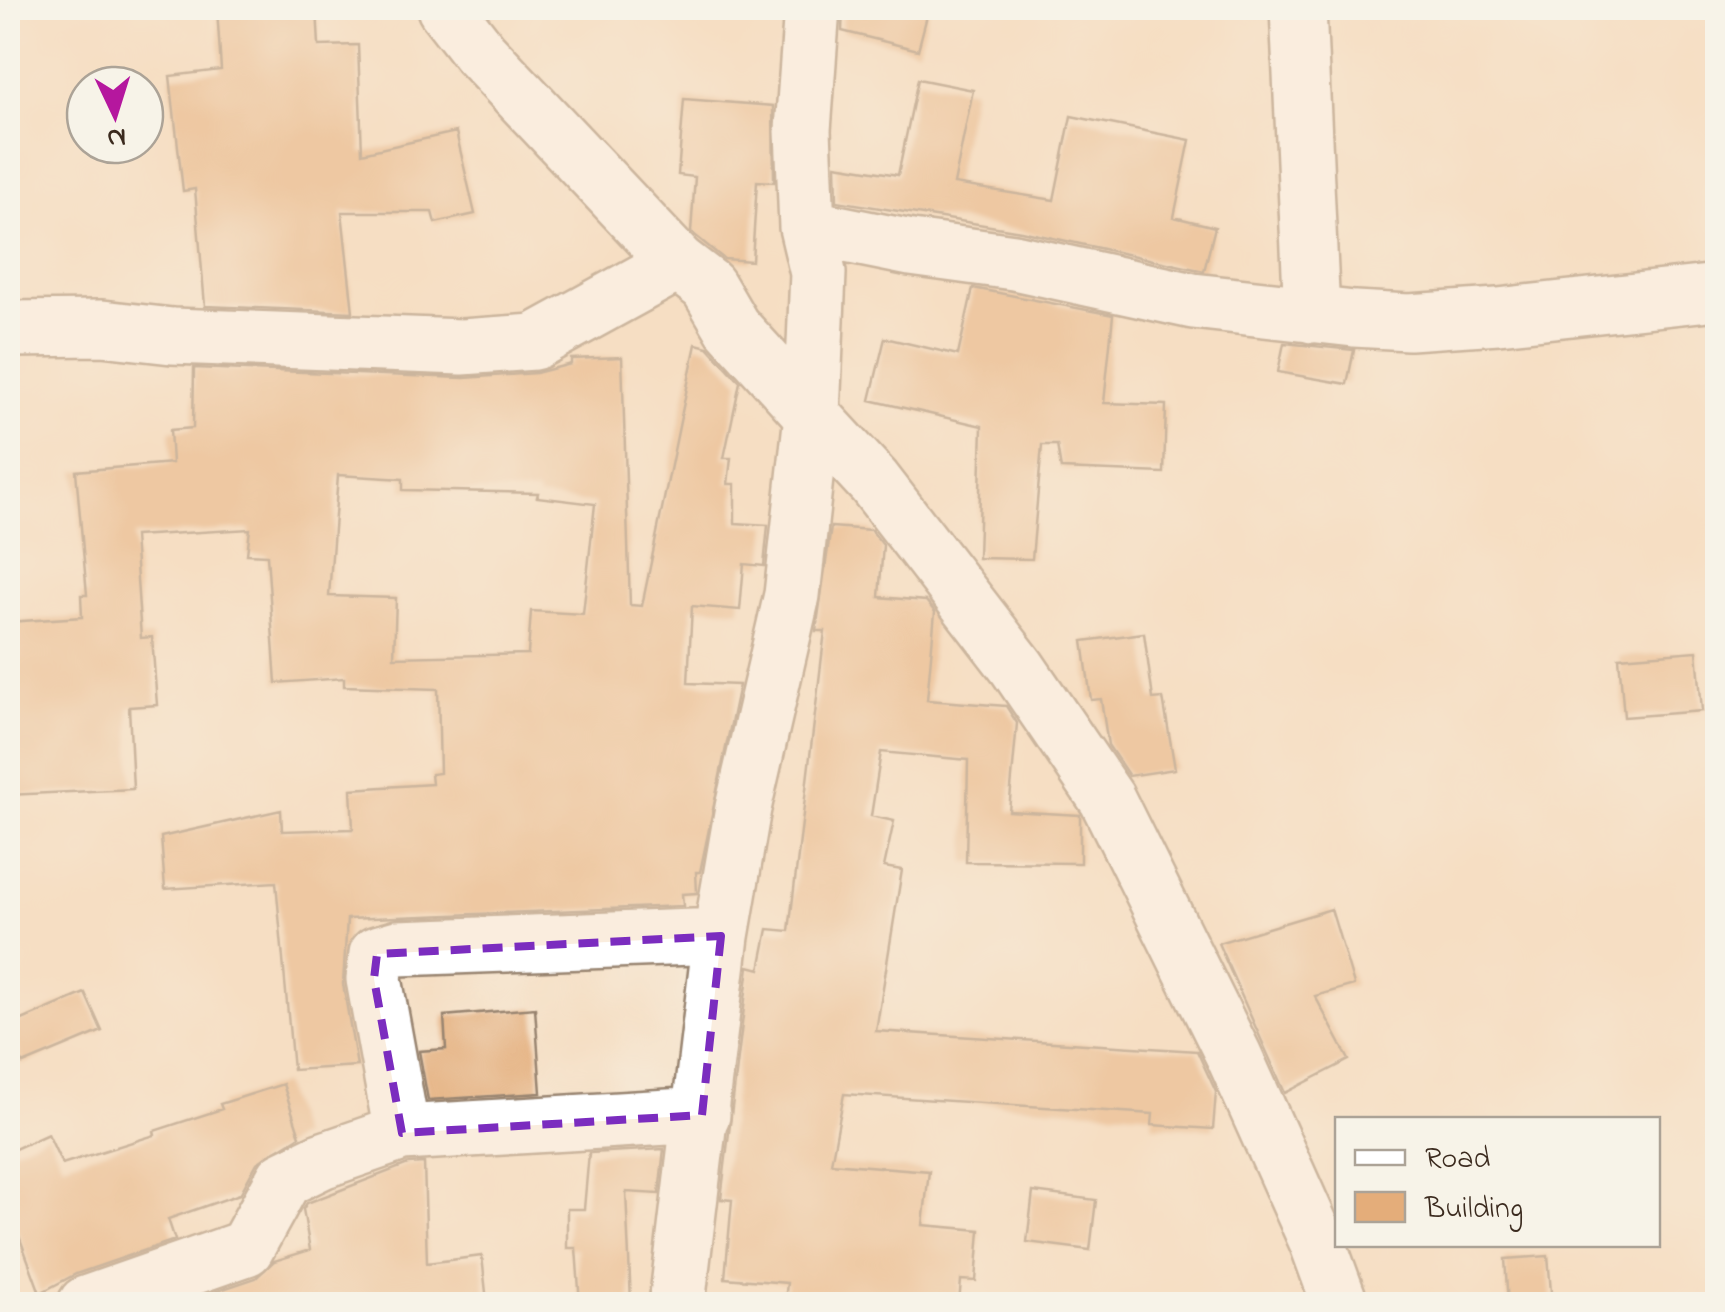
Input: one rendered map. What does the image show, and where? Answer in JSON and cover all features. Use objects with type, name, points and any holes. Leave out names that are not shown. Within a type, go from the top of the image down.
[{"type":"street","points":[[445,8],[480,52],[678,263],[708,286],[732,327],[874,482],[1017,667],[1107,799],[1234,1056],[1318,1241],[1340,1304]]},
{"type":"street","points":[[677,1304],[721,936],[743,808],[792,596],[812,415],[818,273],[807,227],[804,130],[812,8]]},
{"type":"street","points":[[1298,8],[1312,315]]},
{"type":"street","points":[[807,227],[911,248],[1014,262],[1174,298],[1409,322],[1718,292]]},
{"type":"street","points":[[8,329],[102,328],[462,346],[534,342],[678,263]]},
{"type":"street","points":[[402,1133],[374,979],[377,954],[398,948],[721,936]]},
{"type":"street","points":[[86,1304],[246,1248],[284,1179],[320,1161],[402,1133],[702,1115]]},
{"type":"highlighted area","points":[[721,936],[702,1115],[402,1133],[374,979],[377,954]]},
{"type":"building","points":[[217,8],[317,8],[319,46],[358,45],[362,153],[456,132],[475,214],[435,223],[432,212],[342,212],[353,312],[205,306],[195,189],[183,191],[170,76],[221,70]]},
{"type":"building","points":[[843,8],[929,8],[918,50],[842,31]]},
{"type":"building","points":[[918,79],[973,90],[954,184],[1054,200],[1071,116],[1190,140],[1174,217],[1215,227],[1204,271],[1021,231],[837,201],[836,165],[898,175]]},
{"type":"building","points":[[684,99],[773,106],[774,182],[757,181],[752,261],[724,259],[691,232],[695,177],[678,175]]},
{"type":"building","points":[[973,288],[1113,315],[1104,403],[1166,405],[1164,473],[1061,469],[1057,445],[1042,445],[1032,559],[978,558],[982,426],[870,400],[885,338],[958,355]]},
{"type":"building","points":[[1284,343],[1354,350],[1347,384],[1278,372]]},
{"type":"building","points":[[696,344],[708,347],[740,382],[724,458],[731,458],[728,484],[735,484],[735,523],[768,525],[764,566],[744,564],[740,610],[692,606],[688,683],[739,685],[700,872],[696,872],[697,893],[682,894],[683,906],[347,919],[343,984],[357,1066],[293,1070],[276,882],[165,889],[161,837],[281,810],[282,831],[353,829],[351,789],[432,784],[431,774],[440,773],[438,689],[344,686],[344,678],[276,683],[267,555],[247,554],[250,529],[134,536],[141,638],[152,637],[157,705],[129,707],[133,789],[8,795],[8,622],[82,617],[81,595],[87,595],[76,471],[172,463],[170,430],[193,428],[194,368],[464,378],[536,373],[571,364],[571,359],[622,357],[630,605],[642,606]],"holes":[[[338,475],[403,479],[403,490],[538,493],[537,497],[595,504],[583,614],[531,611],[528,654],[394,657],[396,598],[329,596]]]},
{"type":"building","points":[[831,527],[871,530],[883,545],[879,597],[926,601],[935,612],[927,700],[1006,706],[1017,723],[1009,811],[1080,815],[1080,863],[966,862],[968,760],[881,752],[871,816],[894,821],[884,867],[902,870],[876,1031],[1197,1051],[1216,1092],[1213,1129],[1152,1125],[1153,1114],[844,1094],[831,1163],[929,1171],[923,1225],[980,1230],[976,1281],[961,1280],[959,1304],[785,1301],[787,1283],[725,1278],[732,1200],[721,1199],[749,966],[760,969],[768,929],[789,931],[825,631],[816,631]]},
{"type":"building","points":[[1144,633],[1153,699],[1163,698],[1175,769],[1129,776],[1108,745],[1101,699],[1091,700],[1083,641]]},
{"type":"building","points":[[1697,651],[1702,711],[1624,717],[1619,657]]},
{"type":"building","points":[[1331,909],[1354,985],[1315,996],[1349,1060],[1285,1093],[1218,943]]},
{"type":"building","points":[[85,993],[102,1031],[23,1064],[8,1026]]},
{"type":"building","points":[[535,1008],[541,1093],[428,1100],[419,1051],[446,1049],[444,1016]]},
{"type":"building","points":[[283,1084],[300,1136],[257,1163],[240,1194],[168,1219],[175,1240],[76,1274],[40,1293],[8,1206],[8,1152],[48,1134],[62,1164],[155,1135],[154,1131],[222,1109],[220,1104]]},
{"type":"building","points":[[664,1149],[659,1194],[626,1192],[631,1302],[580,1304],[576,1248],[567,1248],[567,1209],[584,1209],[589,1153]]},
{"type":"building","points":[[424,1163],[427,1263],[482,1256],[487,1302],[179,1304],[256,1278],[274,1261],[310,1250],[303,1209],[307,1203],[408,1164]]},
{"type":"building","points":[[1033,1192],[1096,1200],[1090,1250],[1027,1242]]},
{"type":"building","points":[[1548,1256],[1552,1304],[1508,1304],[1505,1259]]}]
